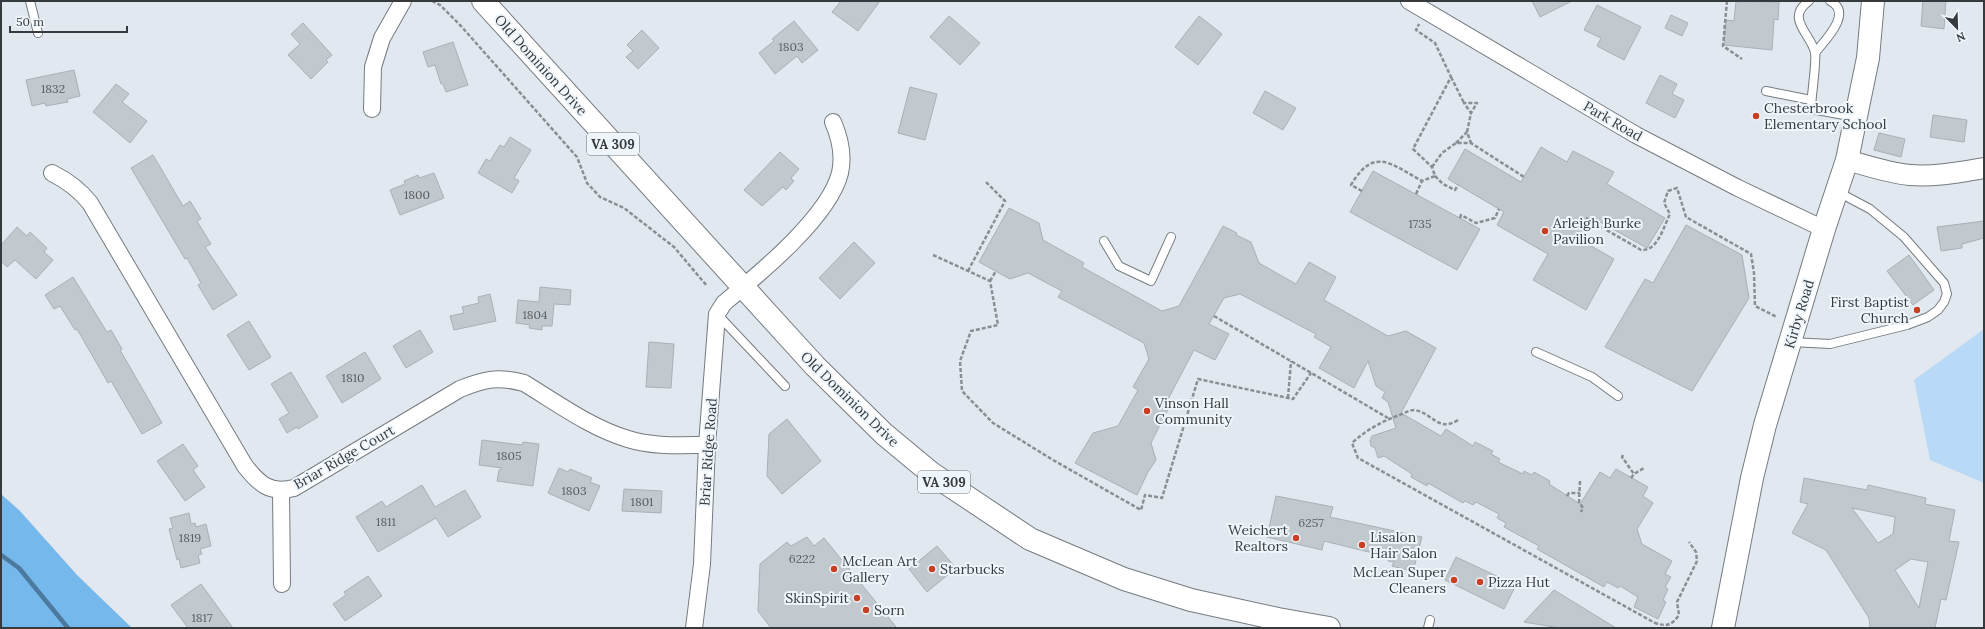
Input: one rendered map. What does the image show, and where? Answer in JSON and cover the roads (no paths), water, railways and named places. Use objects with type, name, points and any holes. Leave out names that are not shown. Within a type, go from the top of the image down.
[{"type":"main road","name":"Old Dominion Drive","points":[[483,1],[799,349],[884,434],[931,473],[1030,539],[1124,579],[1178,597],[1278,620],[1329,628]]},
{"type":"main road","name":"Kirby Road","points":[[1723,628],[1752,478],[1765,425],[1824,229],[1848,160],[1868,58],[1873,1]]},
{"type":"street","points":[[372,110],[373,67],[382,38],[403,1]]},
{"type":"street","name":"Park Road","points":[[1409,1],[1636,135],[1738,188],[1824,229]]},
{"type":"street","points":[[716,314],[724,303],[744,287],[804,230],[835,187],[840,172],[842,155],[840,138],[833,122]]},
{"type":"street","points":[[1848,160],[1878,169],[1911,175],[1938,174],[1984,168]]},
{"type":"street","name":"Briar Ridge Court","points":[[52,173],[66,180],[80,190],[90,203],[245,466],[257,481],[267,488],[281,490],[294,488],[460,389],[478,381],[494,378],[509,379],[524,383],[607,432],[629,440],[653,444],[707,445]]},
{"type":"street","name":"Briar Ridge Road","points":[[694,628],[702,564],[707,445],[716,314]]},
{"type":"street","points":[[281,490],[282,584]]},
{"type":"lane","points":[[30,1],[38,33]]},
{"type":"lane","points":[[1809,1],[1802,6],[1798,16],[1800,25],[1815,53]]},
{"type":"lane","points":[[1830,1],[1837,9],[1839,18],[1836,29],[1827,36],[1815,53],[1811,109],[1857,117]]},
{"type":"lane","points":[[1766,91],[1811,100]]},
{"type":"lane","points":[[1790,342],[1825,344],[1850,340],[1907,325],[1928,317],[1938,310],[1944,302],[1947,294],[1944,283],[1904,237],[1870,209],[1837,191]]},
{"type":"lane","points":[[1104,241],[1119,266],[1151,281],[1170,237]]},
{"type":"lane","points":[[716,314],[785,386]]},
{"type":"lane","points":[[1536,352],[1592,377],[1618,396]]},
{"type":"waterway","points":[[1,555],[19,568],[68,628]]},
{"type":"place","name":"Chesterbrook Elementary School","points":[[1756,116]]},
{"type":"place","name":"Arleigh Burke Pavilion","points":[[1545,231]]},
{"type":"place","name":"First Baptist Church","points":[[1917,310]]},
{"type":"place","name":"Vinson Hall Community","points":[[1147,411]]},
{"type":"place","name":"Weichert Realtors","points":[[1296,538]]},
{"type":"place","name":"Lisalon Hair Salon","points":[[1362,545]]},
{"type":"place","name":"McLean Art Gallery","points":[[834,569]]},
{"type":"place","name":"Starbucks","points":[[932,569]]},
{"type":"place","name":"McLean Super Cleaners","points":[[1454,580]]},
{"type":"place","name":"Pizza Hut","points":[[1480,582]]},
{"type":"place","name":"SkinSpirit","points":[[857,598]]},
{"type":"place","name":"Sorn","points":[[866,610]]}]
